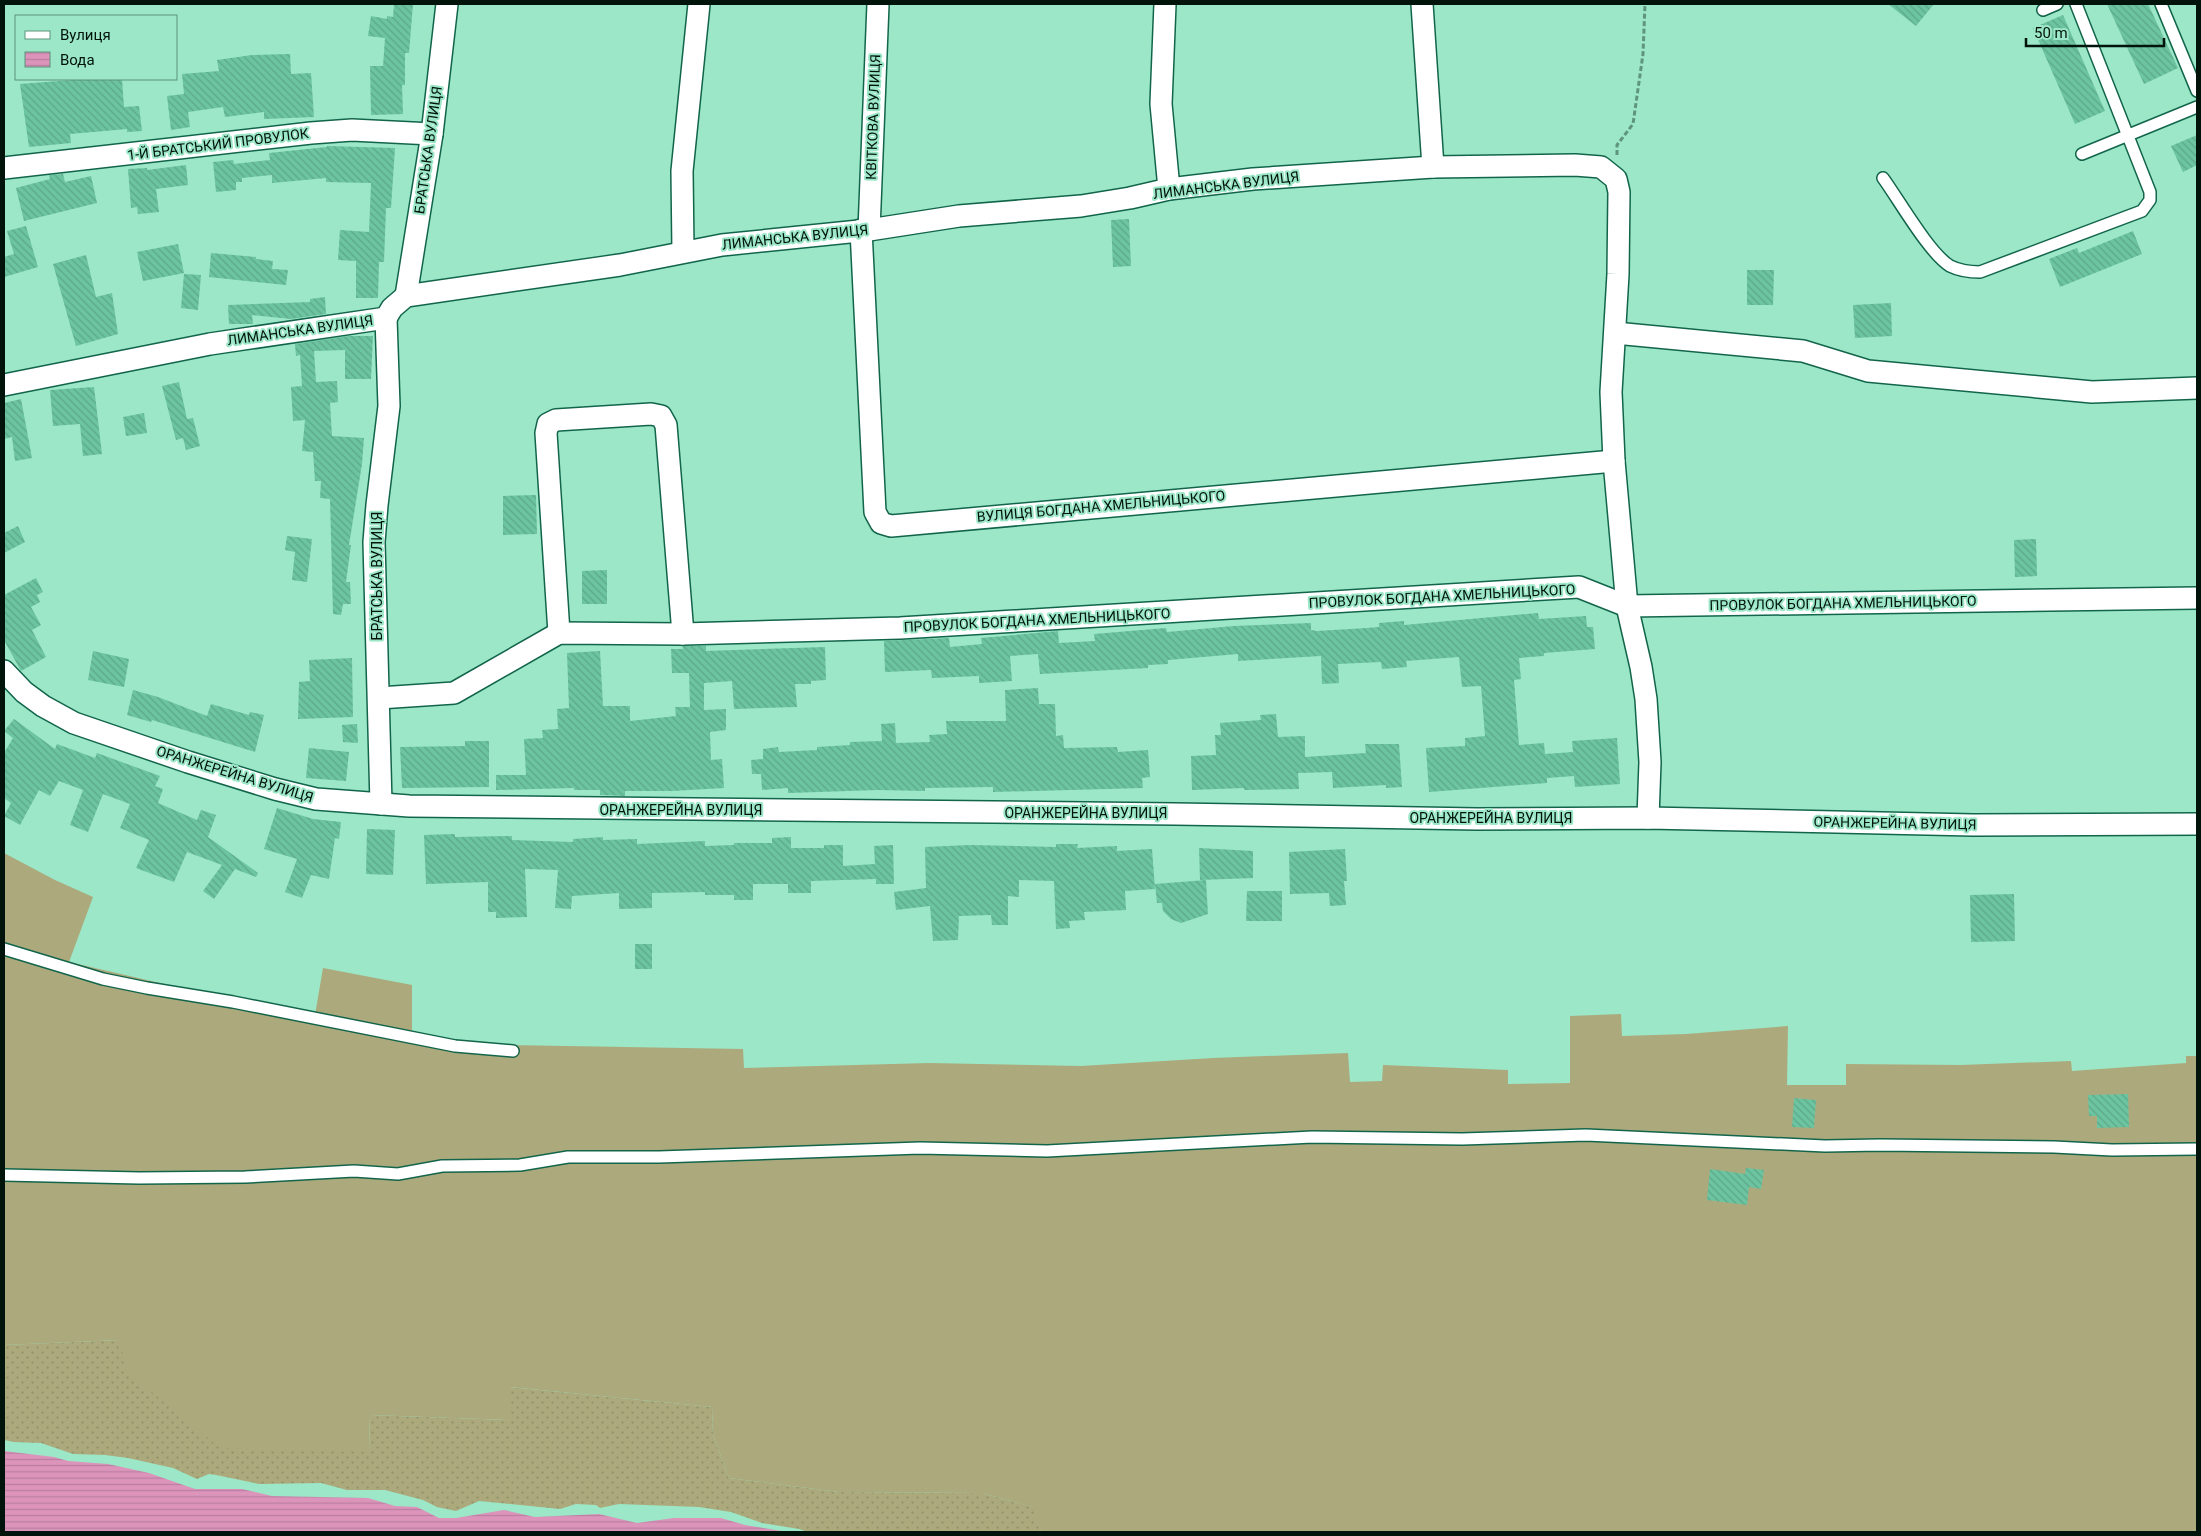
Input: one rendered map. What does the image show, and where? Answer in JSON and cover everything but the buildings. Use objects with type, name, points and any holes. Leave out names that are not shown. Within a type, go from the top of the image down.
[{"type":"street","name":"БРАТСЬКА ВУЛИЦЯ","points":[[406,296],[432,134],[447,4]]},
{"type":"street","points":[[682,251],[682,171],[699,4]]},
{"type":"street","name":"КВІТКОВА ВУЛИЦЯ","points":[[865,230],[878,4]]},
{"type":"street","points":[[1165,4],[1161,104],[1169,189]]},
{"type":"street","points":[[1422,4],[1433,167]]},
{"type":"street","name":"1-Й БРАТСЬКИЙ ПРОВУЛОК","points":[[4,168],[311,133],[352,130],[432,134]]},
{"type":"street","name":"ЛИМАНСЬКА ВУЛИЦЯ","points":[[4,385],[210,344],[386,318],[392,308],[406,296],[620,265],[682,251],[740,243],[865,230],[959,216],[1081,206],[1169,189],[1253,179],[1433,167],[1540,167],[1575,165],[1609,173]]},
{"type":"street","points":[[1609,173],[1619,192],[1620,210],[1611,392],[1614,461],[1627,606],[1641,667],[1646,699],[1650,762],[1648,818]]},
{"type":"street","name":"ВУЛИЦЯ БОГДАНА ХМЕЛЬНИЦЬКОГО","points":[[865,230],[875,512],[881,523],[891,526],[1614,461]]},
{"type":"street","name":"БРАТСЬКА ВУЛИЦЯ","points":[[381,804],[374,542],[376,505],[389,406],[386,318]]},
{"type":"street","points":[[1615,333],[1803,351],[1868,371],[2092,392],[2197,388]]},
{"type":"street","points":[[379,698],[454,693],[559,633],[546,432],[548,424],[556,420],[651,414],[661,416],[666,425],[683,634]]},
{"type":"street","name":"ПРОВУЛОК БОГДАНА ХМЕЛЬНИЦЬКОГО","points":[[559,633],[683,634],[900,628],[1579,588],[1627,606],[2197,598]]},
{"type":"street","name":"ОРАНЖЕРЕЙНА ВУЛИЦЯ","points":[[4,671],[24,692],[43,706],[74,723],[275,789],[316,799],[381,804],[588,810],[1174,814],[1477,819],[1648,818],[1973,825],[2197,824]]},
{"type":"lane","points":[[2043,10],[2057,4]]},
{"type":"lane","points":[[1883,178],[1937,256],[1952,267],[1966,272],[1980,272],[2142,211],[2148,205],[2150,192],[2076,4]]},
{"type":"lane","points":[[2160,4],[2197,91]]},
{"type":"lane","points":[[2082,154],[2197,106]]},
{"type":"lane","points":[[4,949],[103,979],[147,988],[233,1002],[455,1046],[513,1051]]},
{"type":"lane","points":[[4,1175],[245,1178],[354,1172],[398,1174],[442,1166],[520,1165],[568,1157],[659,1157],[920,1148],[1047,1151],[1312,1137],[1462,1139],[1606,1135],[1825,1146],[1880,1144],[2054,1146],[2112,1150],[2197,1149]]},
{"type":"path","points":[[1609,173],[1617,145],[1633,124],[1643,54],[1645,4]]},
{"type":"shaded area","points":[[4,853],[55,880],[93,897],[69,962],[203,993],[315,1015],[323,968],[412,985],[412,1032],[445,1039],[503,1045],[743,1049],[744,1068],[930,1063],[1081,1066],[1213,1058],[1348,1053],[1350,1082],[1382,1081],[1383,1065],[1508,1070],[1508,1084],[1570,1083],[1570,1016],[1621,1014],[1622,1036],[1686,1034],[1788,1026],[1787,1085],[1846,1085],[1846,1064],[1960,1065],[2071,1061],[2072,1071],[2186,1063],[2186,1056],[2197,1056],[2197,1532],[1041,1532],[1032,1507],[982,1493],[839,1492],[729,1478],[713,1435],[712,1407],[510,1387],[509,1420],[370,1415],[369,1452],[220,1448],[126,1371],[120,1340],[4,1345]]},
{"type":"shaded area","points":[[120,1340],[369,1452],[370,1415],[509,1420],[509,1387],[712,1407],[713,1435],[729,1478],[839,1492],[982,1493],[1033,1507],[1041,1532],[808,1532],[762,1523],[731,1512],[699,1507],[619,1504],[600,1508],[596,1505],[576,1504],[560,1509],[479,1501],[456,1511],[437,1507],[423,1500],[385,1490],[347,1490],[321,1483],[259,1484],[209,1474],[197,1479],[173,1468],[128,1458],[73,1454],[41,1443],[4,1440],[4,1345]]},
{"type":"water","points":[[4,1451],[54,1457],[68,1461],[108,1464],[149,1473],[195,1489],[242,1489],[272,1496],[368,1498],[395,1506],[417,1507],[439,1518],[456,1518],[504,1510],[535,1517],[599,1514],[637,1523],[674,1518],[721,1518],[745,1525],[788,1532],[4,1532]]}]
